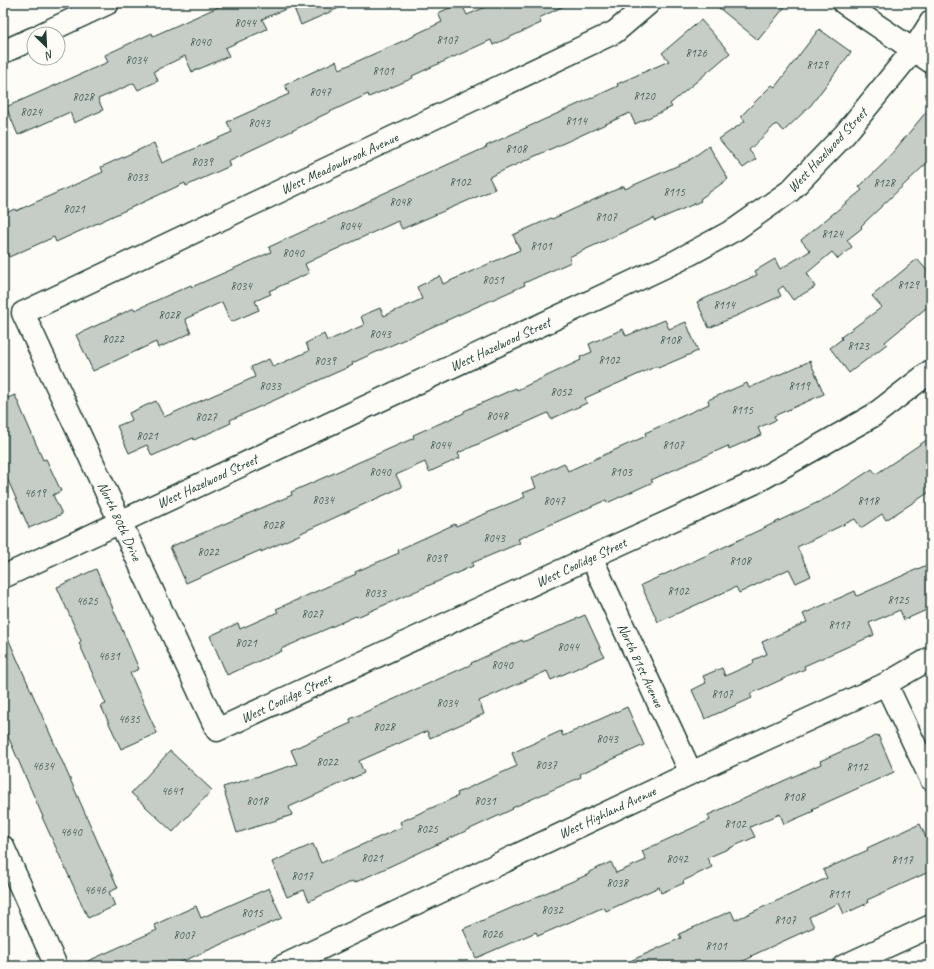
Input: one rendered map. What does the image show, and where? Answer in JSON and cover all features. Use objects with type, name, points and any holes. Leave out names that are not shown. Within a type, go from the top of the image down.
[{"type":"street","points":[[59,26],[108,3]]},
{"type":"street","name":"West Meadowbrook Avenue","points":[[24,312],[615,32],[649,3]]},
{"type":"street","points":[[844,3],[914,49],[931,62]]},
{"type":"street","name":"West Hazelwood Street","points":[[3,576],[670,265],[736,229],[790,191],[845,134],[914,49],[931,22]]},
{"type":"street","points":[[3,52],[26,42]]},
{"type":"street","name":"North 80th Drive","points":[[24,312],[217,730]]},
{"type":"street","name":"West Coolidge Street","points":[[217,730],[754,483],[874,415],[931,372]]},
{"type":"street","name":"North 81st Avenue","points":[[591,557],[691,773]]},
{"type":"street","name":"West Highland Avenue","points":[[283,966],[691,773],[886,684],[931,658]]},
{"type":"street","points":[[886,684],[931,780]]},
{"type":"street","points":[[3,847],[56,966]]},
{"type":"street","points":[[844,966],[931,926]]},
{"type":"building","points":[[227,3],[350,3],[301,25],[293,6],[262,19],[267,29],[225,48],[229,56],[192,72],[185,56],[154,71],[158,81],[138,90],[134,83],[98,99],[103,110],[74,123],[70,112],[18,135],[6,107],[108,62],[105,55],[152,33],[153,36]]},
{"type":"building","points":[[461,3],[467,15],[495,3],[570,3],[539,18],[541,23],[493,45],[491,40],[412,76],[413,78],[369,97],[368,94],[228,161],[230,166],[186,186],[185,183],[56,242],[54,237],[9,257],[3,243],[3,214],[15,209],[16,211],[103,172],[101,167],[154,143],[162,163],[232,132],[227,122],[289,94],[285,85],[336,61],[340,69],[414,36],[442,22],[438,13]]},
{"type":"building","points":[[713,3],[788,3],[758,40]]},
{"type":"building","points":[[701,20],[730,53],[670,104],[672,107],[635,124],[630,113],[489,177],[495,189],[402,229],[398,221],[317,258],[305,264],[309,273],[269,291],[271,294],[255,301],[259,310],[231,322],[222,302],[185,319],[191,333],[158,348],[156,342],[93,371],[76,335],[134,308],[135,310],[191,285],[192,287],[271,252],[269,247],[487,147],[486,146],[618,86],[617,84],[669,61],[662,53]]},
{"type":"building","points":[[819,29],[851,52],[811,105],[784,131],[776,124],[749,150],[756,159],[743,168],[719,139],[745,121],[741,116],[772,85],[775,87]]},
{"type":"building","points":[[931,106],[931,159],[861,226],[862,228],[847,240],[852,247],[838,259],[832,252],[807,273],[815,287],[793,300],[783,286],[778,290],[781,296],[709,328],[697,302],[757,275],[755,271],[775,259],[780,269],[810,251],[801,240],[862,190],[859,187],[884,163]]},
{"type":"building","points":[[709,146],[728,179],[700,199],[701,201],[655,221],[654,218],[569,257],[571,262],[524,283],[525,285],[230,420],[231,423],[194,440],[193,438],[152,456],[147,445],[129,453],[117,426],[132,420],[129,413],[156,401],[164,417],[255,377],[251,367],[269,359],[273,367],[309,351],[306,343],[324,334],[327,341],[364,325],[361,316],[380,308],[384,316],[422,299],[417,287],[440,276],[443,284],[520,250],[513,235],[624,186],[625,189],[688,161]]},
{"type":"building","points":[[917,259],[931,275],[931,304],[885,342],[887,344],[849,373],[830,348],[842,339],[841,337],[882,307],[872,296]]},
{"type":"building","points":[[665,320],[669,329],[686,322],[698,351],[658,368],[657,366],[585,398],[587,403],[551,419],[548,413],[458,453],[460,458],[429,472],[425,462],[396,475],[402,487],[261,552],[261,550],[186,583],[170,547],[292,495],[291,492],[414,438],[413,435],[464,413],[464,411],[516,388],[517,390],[581,360],[580,357],[592,352],[589,344],[623,329],[626,336]]},
{"type":"building","points":[[810,361],[824,394],[774,416],[776,420],[758,428],[761,435],[729,449],[728,446],[651,480],[653,482],[607,503],[606,500],[518,539],[520,543],[472,563],[473,566],[281,649],[282,651],[227,675],[210,636],[238,623],[240,629],[278,612],[276,609],[356,574],[355,572],[399,553],[398,550],[455,524],[456,526],[525,497],[523,493],[536,488],[532,478],[564,463],[568,471],[646,436],[645,433],[709,404],[708,400],[747,383],[749,388]]},
{"type":"building","points":[[15,395],[43,460],[46,459],[61,491],[53,495],[62,514],[29,528],[3,469],[3,400]]},
{"type":"building","points":[[931,437],[931,491],[886,520],[882,514],[861,528],[855,519],[797,547],[811,576],[796,583],[789,569],[739,593],[736,587],[658,622],[641,585],[829,497],[872,469],[876,474]]},
{"type":"building","points":[[931,563],[931,608],[904,620],[900,610],[869,623],[874,635],[804,666],[805,669],[750,694],[752,698],[705,719],[692,690],[706,683],[703,676],[722,668],[725,676],[754,663],[753,660],[767,654],[762,642],[807,622],[803,614],[855,591],[857,596]]},
{"type":"building","points":[[96,569],[139,669],[130,673],[157,733],[121,749],[101,706],[106,704],[79,643],[81,641],[57,587]]},
{"type":"building","points":[[585,615],[604,656],[551,680],[547,671],[479,701],[484,714],[430,738],[427,731],[359,761],[364,773],[289,807],[292,815],[237,833],[223,787],[297,764],[291,750],[351,723],[350,719],[522,640],[523,642]]},
{"type":"building","points":[[3,627],[118,888],[109,892],[115,906],[88,918],[42,817],[3,725]]},
{"type":"building","points":[[627,707],[644,745],[580,774],[581,777],[354,883],[353,881],[309,901],[304,890],[287,897],[272,862],[313,844],[321,863],[402,827],[400,822],[458,796],[457,793],[517,766],[512,753],[561,731],[563,736]]},
{"type":"building","points":[[878,735],[894,772],[812,809],[814,811],[784,824],[780,814],[750,827],[755,837],[707,858],[712,867],[683,881],[684,883],[661,893],[659,887],[606,911],[604,907],[538,936],[536,932],[476,958],[463,929],[589,874],[589,872],[611,862],[616,873],[646,860],[642,851],[710,820],[708,815],[821,764],[820,761]]},
{"type":"building","points":[[170,751],[212,790],[173,832],[131,793]]},
{"type":"building","points":[[920,824],[931,849],[931,871],[867,900],[868,903],[844,914],[839,903],[809,917],[814,927],[732,966],[619,966],[681,938],[679,934],[731,911],[735,920],[827,878],[823,870],[868,850],[867,848]]},
{"type":"building","points":[[269,888],[282,918],[172,966],[77,966],[157,930],[154,925],[196,906],[201,918]]}]
